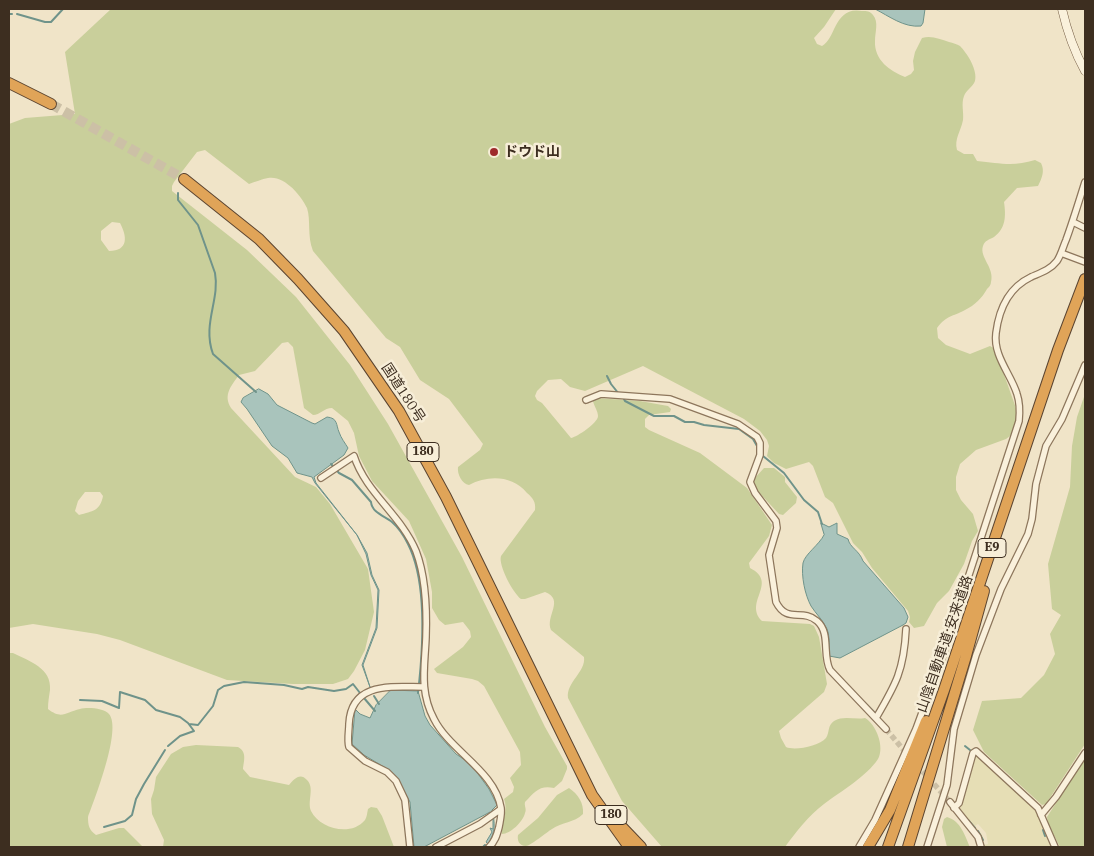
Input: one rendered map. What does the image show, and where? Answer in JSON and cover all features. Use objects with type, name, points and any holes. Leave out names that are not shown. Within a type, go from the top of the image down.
[{"type":"highway","points":[[9,83],[51,104]]},
{"type":"highway","name":"国道180号","points":[[184,179],[260,239],[298,278],[344,331],[378,379],[419,445],[592,795],[629,847]]},
{"type":"highway","name":"山陰自動車道;安来道路","points":[[888,847],[983,577],[1036,414],[1085,279]]},
{"type":"highway","points":[[908,847],[966,656],[1003,517]]},
{"type":"highway","points":[[868,847],[890,810],[917,746],[972,599],[983,577]]},
{"type":"highway","name":"国道180号","points":[[585,780],[611,815],[641,847]]},
{"type":"main road","points":[[1062,9],[1066,29],[1085,71]]},
{"type":"street","points":[[859,847],[875,820],[916,729],[944,651],[1019,421],[1020,408],[1017,393],[997,348],[996,335],[1004,302],[1019,285],[1049,268],[1058,259],[1073,222],[1085,182]]},
{"type":"street","points":[[1073,222],[1085,228]]},
{"type":"street","points":[[1061,253],[1085,262]]},
{"type":"street","points":[[927,847],[947,784],[954,729],[976,655],[1001,588],[1028,534],[1032,519],[1036,484],[1046,446],[1062,419],[1085,365]]},
{"type":"street","points":[[586,400],[601,394],[670,399],[738,424],[757,437],[761,450],[750,482],[755,494],[776,521],[777,528],[769,555],[776,602],[787,614],[809,617],[816,620],[825,637],[825,662],[830,670],[886,729]]},
{"type":"street","points":[[321,478],[354,456],[369,485],[404,530],[414,548],[420,564],[425,593],[426,634],[423,687],[437,725],[454,745],[475,763],[497,796],[501,809],[497,835],[492,846]]},
{"type":"street","points":[[876,718],[897,681],[902,667],[906,629]]},
{"type":"street","points":[[410,847],[406,800],[392,776],[365,761],[350,747],[349,719],[350,710],[354,703],[367,692],[379,687],[423,687]]},
{"type":"street","points":[[981,847],[978,837],[952,805],[959,803],[975,751],[1031,801],[1042,815],[1048,834],[1055,847]]},
{"type":"street","points":[[1042,815],[1085,752]]},
{"type":"street","points":[[436,847],[501,809]]},
{"type":"shaded area","points":[[976,753],[1035,809],[1053,847],[984,847],[984,845],[988,844],[986,833],[978,824],[975,826],[982,835],[983,841],[959,810]]},
{"type":"green space","points":[[111,9],[836,9],[814,38],[817,44],[822,46],[827,42],[846,13],[865,11],[870,12],[876,21],[875,48],[880,59],[894,72],[905,77],[914,70],[915,52],[922,38],[936,38],[960,46],[971,62],[976,77],[963,99],[963,120],[957,139],[957,150],[964,154],[973,154],[977,161],[1013,164],[1035,160],[1041,163],[1043,172],[1038,186],[1017,188],[1004,202],[1005,217],[1003,226],[994,237],[984,244],[982,250],[992,277],[990,286],[975,304],[947,318],[937,328],[938,338],[946,345],[970,354],[990,346],[995,349],[1017,411],[1017,422],[1010,436],[1006,439],[976,450],[960,464],[956,477],[956,490],[961,500],[973,514],[978,531],[972,541],[964,564],[949,591],[937,603],[924,626],[914,628],[909,622],[908,611],[853,543],[833,503],[825,497],[813,466],[809,462],[786,469],[774,463],[767,456],[769,446],[767,440],[760,431],[744,419],[643,366],[585,391],[570,387],[561,379],[548,380],[537,391],[535,396],[571,438],[587,429],[597,419],[598,414],[593,401],[596,398],[640,401],[668,406],[671,409],[670,412],[649,415],[645,419],[645,427],[700,453],[747,488],[772,525],[769,536],[749,563],[750,568],[758,574],[762,586],[756,607],[757,614],[762,621],[810,624],[814,626],[819,637],[827,684],[824,692],[779,731],[781,738],[786,747],[807,747],[823,741],[828,734],[830,725],[838,719],[865,718],[873,725],[880,742],[880,754],[873,765],[860,778],[813,814],[785,847],[662,847],[622,801],[568,698],[568,692],[582,667],[584,657],[551,630],[550,619],[554,599],[545,592],[521,599],[514,591],[504,572],[501,556],[535,510],[532,498],[521,487],[499,478],[492,478],[469,485],[462,481],[458,473],[458,467],[480,450],[483,444],[449,399],[420,380],[400,347],[386,338],[313,251],[307,208],[301,197],[286,183],[274,178],[266,178],[249,184],[205,150],[197,152],[174,182],[172,191],[247,250],[296,297],[350,365],[388,424],[462,557],[567,769],[562,781],[554,788],[541,788],[525,802],[526,812],[522,820],[512,830],[502,834],[506,809],[504,799],[513,792],[514,787],[510,778],[521,765],[520,752],[484,686],[472,679],[437,673],[434,669],[463,647],[471,637],[470,631],[463,622],[445,625],[439,620],[432,608],[432,592],[426,559],[409,521],[372,481],[359,456],[354,433],[348,421],[332,408],[313,415],[304,408],[293,347],[288,342],[282,343],[255,371],[239,375],[229,391],[228,399],[231,408],[295,477],[316,487],[330,504],[368,569],[374,612],[365,650],[348,679],[333,684],[293,684],[227,680],[120,640],[97,634],[33,624],[9,628],[9,124],[25,118],[75,114],[65,52]],"holes":[[[112,222],[120,223],[125,242],[120,248],[109,251],[101,240],[101,231]],[[85,492],[100,492],[103,496],[102,501],[98,508],[79,515],[75,511],[78,501]]]},
{"type":"green space","points":[[1085,394],[1085,744],[1046,804],[1042,805],[984,752],[973,730],[982,701],[1021,698],[1044,675],[1055,654],[1050,634],[1061,615],[1052,609],[1048,564],[1070,487],[1072,446],[1077,417]]},
{"type":"green space","points":[[764,468],[774,468],[785,477],[785,482],[797,497],[796,503],[783,515],[779,514],[754,487],[754,479]]},
{"type":"green space","points":[[9,653],[13,653],[38,666],[47,676],[50,682],[48,709],[61,715],[80,709],[91,708],[103,710],[109,714],[112,722],[110,748],[88,817],[90,829],[96,835],[124,828],[143,847],[9,847]]},
{"type":"green space","points":[[196,745],[238,747],[244,754],[243,769],[250,777],[289,785],[297,777],[304,778],[309,783],[311,791],[311,811],[321,822],[336,829],[352,828],[359,825],[365,820],[368,809],[371,807],[377,808],[394,847],[163,847],[164,840],[152,814],[151,799],[156,777],[171,754],[183,747]]},
{"type":"green space","points":[[1085,758],[1085,847],[1060,847],[1048,824],[1047,817]]},
{"type":"green space","points":[[569,788],[580,799],[583,814],[556,827],[526,846],[520,844],[518,835],[538,818],[557,795]]},
{"type":"green space","points":[[947,817],[959,825],[970,847],[947,847],[942,827],[944,819]]},
{"type":"water","points":[[875,9],[925,9],[923,23],[921,26],[909,25]]},
{"type":"water","points":[[259,389],[268,394],[277,405],[312,423],[315,424],[327,417],[335,420],[348,448],[344,455],[314,477],[316,483],[357,535],[315,483],[312,477],[297,473],[288,458],[272,446],[241,402],[243,398]]},
{"type":"water","points":[[821,523],[829,527],[837,523],[837,534],[848,539],[863,561],[904,608],[908,617],[903,625],[840,658],[829,656],[827,629],[811,606],[803,579],[804,560],[824,535]]},
{"type":"water","points":[[357,535],[367,553],[372,575],[379,590],[377,628],[363,665],[370,687],[362,665],[376,628],[378,590],[371,575],[366,554]]},
{"type":"water","points":[[391,690],[418,691],[425,716],[430,725],[456,754],[471,764],[489,789],[497,805],[492,810],[494,827],[488,844],[486,842],[492,832],[490,828],[493,829],[493,820],[490,812],[424,847],[414,847],[410,802],[397,778],[389,770],[364,755],[352,744],[355,709],[360,714],[370,718],[376,705]]},
{"type":"waterway","points":[[17,14],[51,22],[63,9]]},
{"type":"waterway","points":[[178,193],[178,200],[198,225],[215,273],[215,293],[209,332],[213,354],[256,392]]},
{"type":"waterway","points":[[607,376],[619,394]]},
{"type":"waterway","points":[[623,397],[625,401],[654,416],[674,416],[685,422],[739,429],[753,439],[757,446]]},
{"type":"waterway","points":[[763,456],[784,473],[804,500],[818,512],[822,524]]},
{"type":"waterway","points":[[331,464],[339,473],[352,480],[371,502],[376,512],[397,527],[406,541],[414,560],[419,578],[422,617],[418,693]]},
{"type":"waterway","points":[[189,724],[198,725],[213,706],[218,690],[224,686],[244,682],[334,691],[346,689],[353,684],[360,693]]},
{"type":"waterway","points":[[80,700],[102,701],[119,708],[120,692],[145,700],[156,710],[180,717],[194,731],[180,736],[168,746]]},
{"type":"waterway","points":[[374,696],[379,704]]},
{"type":"waterway","points":[[364,698],[375,711]]},
{"type":"waterway","points":[[864,702],[874,712]]},
{"type":"waterway","points":[[965,746],[970,750]]},
{"type":"waterway","points":[[104,827],[125,821],[132,815],[136,799],[165,750]]},
{"type":"waterway","points":[[968,820],[975,828]]},
{"type":"waterway","points":[[1043,830],[1045,836]]},
{"type":"waterway","points":[[978,831],[983,840]]},
{"type":"tunnel","points":[[51,104],[184,179]]},
{"type":"tunnel","points":[[886,729],[907,754]]},
{"type":"tunnel","points":[[917,765],[950,802]]},
{"type":"place","name":"ドウド山","points":[[494,152]]}]
